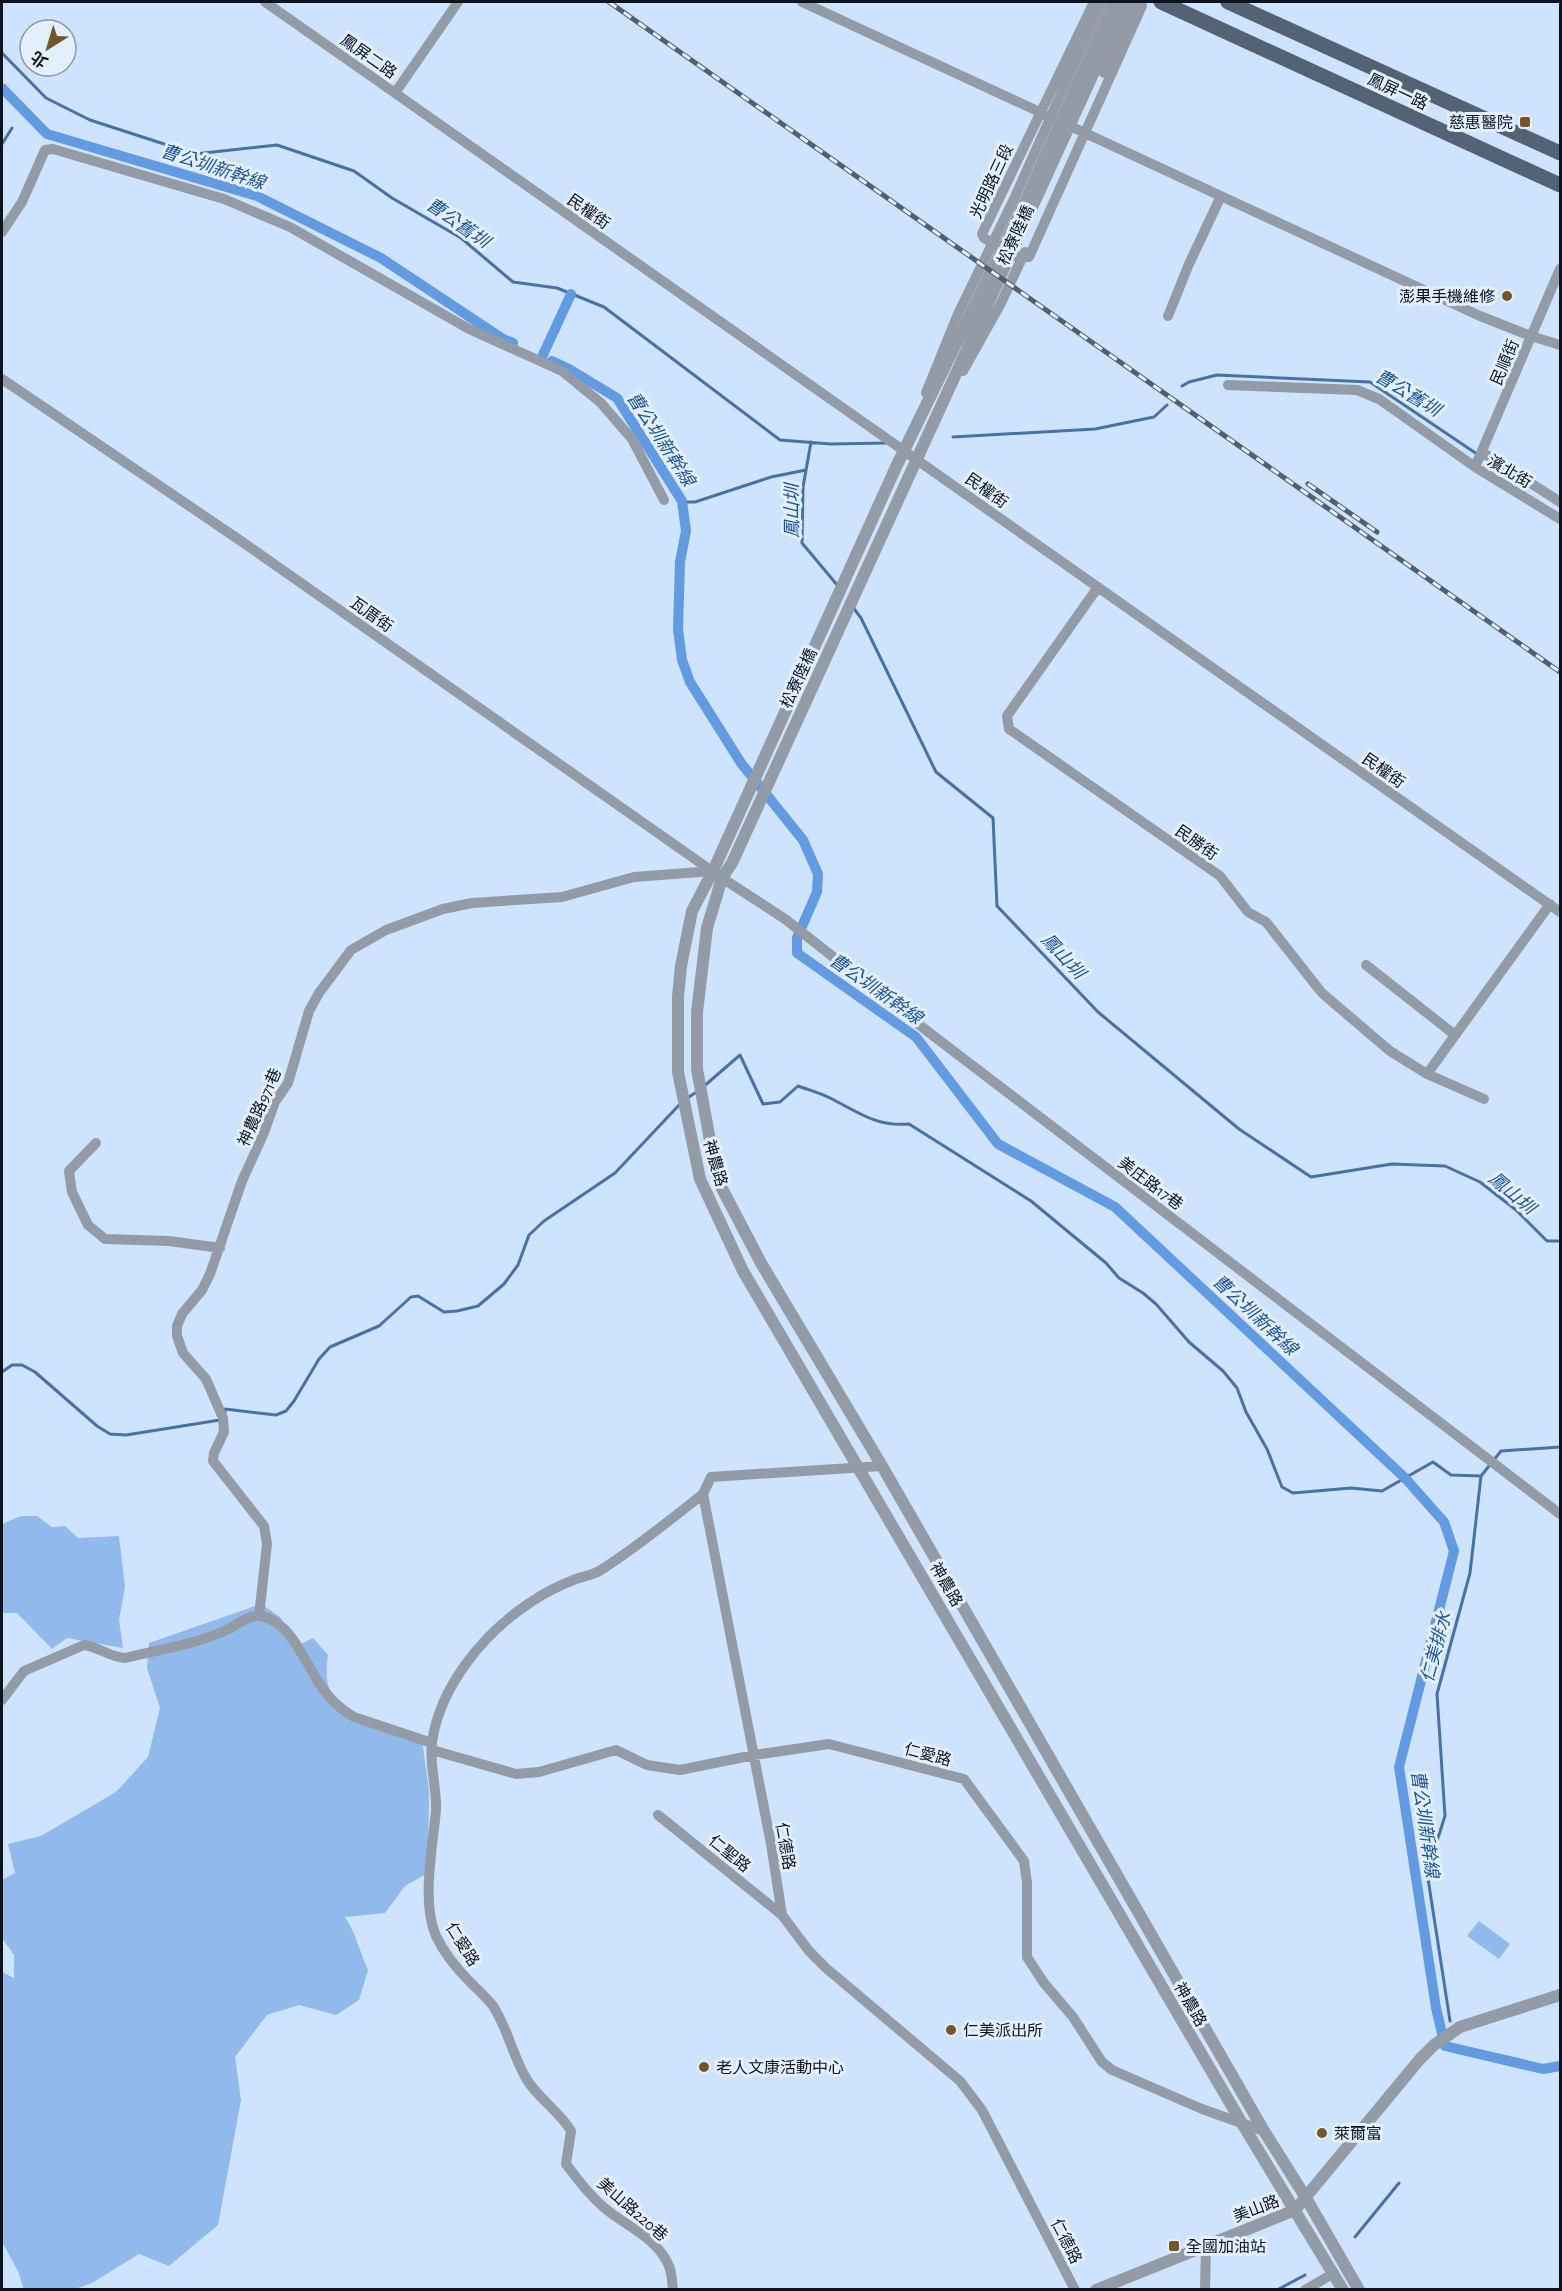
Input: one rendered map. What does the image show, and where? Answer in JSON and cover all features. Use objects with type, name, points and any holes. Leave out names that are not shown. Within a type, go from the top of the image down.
[{"type":"main road","name":"鳳屏一路","points":[[1161,2],[1560,185]]},
{"type":"main road","name":"鳳屏一路","points":[[1228,2],[1560,153]]},
{"type":"main road","name":"鳳屏一路","points":[[1351,89],[1363,63]]},
{"type":"street","name":"鳳屏二路","points":[[266,2],[395,93],[458,2]]},
{"type":"street","points":[[802,2],[1480,316],[1560,345]]},
{"type":"street","name":"光明路三段","points":[[1094,2],[982,234],[984,238],[1017,257],[1029,257],[1142,6],[1141,2]]},
{"type":"street","name":"松寮陸橋","points":[[896,467],[958,314],[1014,199],[1102,2]]},
{"type":"street","name":"松寮陸橋","points":[[720,854],[896,467],[1025,202],[1114,2]]},
{"type":"street","name":"松寮陸橋","points":[[732,863],[908,474],[1126,2]]},
{"type":"street","name":"松寮陸橋","points":[[908,474],[1000,305],[1135,2]]},
{"type":"street","name":"民權街","points":[[395,93],[1560,912]]},
{"type":"street","points":[[2,232],[22,202],[45,150],[53,149],[224,199],[290,227],[469,329],[562,371],[601,404],[632,439],[664,500]]},
{"type":"street","points":[[1168,315],[1221,196]]},
{"type":"street","name":"民順街","points":[[1479,460],[1560,270]]},
{"type":"street","name":"瓦厝街","points":[[2,379],[249,547],[718,875]]},
{"type":"street","points":[[1228,385],[1357,390],[1379,399],[1479,460],[1560,502]]},
{"type":"street","name":"濱北街","points":[[1479,460],[1560,519]]},
{"type":"street","name":"民勝街","points":[[1098,587],[1006,716],[1009,729],[1220,876],[1248,912],[1266,922],[1322,993],[1390,1051],[1427,1074],[1484,1099]]},
{"type":"street","name":"神農路","points":[[720,854],[707,928],[697,1012],[698,1069],[717,1179],[761,1263],[882,1466],[1264,2131],[1359,2289]]},
{"type":"street","name":"神農路","points":[[732,863],[718,875],[692,911],[681,966],[678,996],[678,1072],[700,1179],[743,1271],[860,1467],[1243,2125],[1343,2289]]},
{"type":"street","name":"美庄路17巷","points":[[718,875],[785,919],[931,1034],[1560,1514]]},
{"type":"street","name":"神農路971巷","points":[[259,1616],[267,1544],[264,1526],[213,1461],[214,1453],[224,1432],[223,1418],[206,1378],[183,1353],[177,1336],[177,1326],[182,1314],[202,1290],[220,1248],[242,1181],[275,1102],[288,1083],[309,1011],[319,993],[351,950],[386,930],[442,909],[472,903],[562,897],[634,877],[718,875]]},
{"type":"street","points":[[1427,1074],[1550,904]]},
{"type":"street","points":[[1366,964],[1455,1035]]},
{"type":"street","points":[[96,1143],[69,1171],[72,1192],[88,1225],[105,1239],[169,1241],[220,1248]]},
{"type":"street","points":[[703,1494],[711,1477],[882,1466]]},
{"type":"street","name":"仁愛路","points":[[566,2121],[533,2089],[522,2071],[505,2029],[492,2005],[459,1971],[436,1936],[429,1914],[436,1806],[432,1746],[439,1714],[465,1662],[495,1631],[528,1604],[574,1580],[603,1569],[703,1494]]},
{"type":"street","name":"仁德路","points":[[703,1494],[754,1755],[782,1915],[809,1951],[826,1968],[960,2081],[982,2110],[1075,2289]]},
{"type":"street","points":[[2,1700],[24,1671],[84,1645],[95,1646],[125,1658],[205,1639],[250,1617],[259,1616],[277,1623],[290,1635],[315,1680],[345,1712],[432,1746]]},
{"type":"street","name":"仁愛路","points":[[432,1746],[516,1774],[539,1772],[616,1750],[647,1765],[680,1770],[754,1755],[829,1744],[963,1779],[1024,1861],[1027,1883],[1027,1957],[1044,1983],[1073,2017],[1102,2062],[1112,2070],[1243,2125],[1264,2131]]},
{"type":"street","name":"仁聖路","points":[[658,1815],[782,1915]]},
{"type":"street","name":"美山路","points":[[1096,2289],[1295,2210],[1434,2045],[1460,2028],[1558,1992]]},
{"type":"street","name":"美山路220巷","points":[[566,2121],[571,2131],[566,2164],[584,2188],[610,2213],[635,2228],[663,2255],[670,2268],[673,2289]]},
{"type":"street","points":[[1205,2289],[1206,2245]]},
{"type":"street","points":[[1310,2288],[1334,2273]]},
{"type":"shaded area","points":[[21,1516],[37,1516],[52,1527],[65,1526],[78,1538],[119,1536],[125,1587],[119,1620],[123,1648],[67,1638],[52,1649],[17,1613],[2,1613],[2,1524]]},
{"type":"shaded area","points":[[261,1604],[280,1617],[299,1645],[313,1638],[328,1655],[327,1681],[333,1696],[339,1702],[374,1721],[422,1740],[429,1790],[428,1873],[405,1886],[385,1913],[345,1917],[368,1970],[359,2000],[336,2015],[299,2005],[267,2015],[235,2057],[241,2100],[218,2225],[169,2266],[139,2254],[92,2283],[75,2289],[24,2289],[18,2271],[2,2242],[2,1972],[14,1978],[14,1955],[2,1938],[2,1880],[15,1873],[8,1844],[41,1836],[116,1792],[148,1757],[160,1708],[147,1668],[149,1643]]},
{"type":"shaded area","points":[[1479,1921],[1510,1944],[1499,1959],[1467,1936]]},
{"type":"waterway","name":"曹公舊圳","points":[[2,53],[46,98],[90,120],[195,154],[277,145],[354,171],[392,198],[461,238],[513,282],[557,288],[604,307],[780,440],[831,444],[886,443]]},
{"type":"waterway","name":"曹公圳新幹線","points":[[2,88],[47,134],[257,196],[381,258],[503,339],[513,343]]},
{"type":"waterway","points":[[2,144],[12,128]]},
{"type":"waterway","points":[[542,357],[571,294]]},
{"type":"waterway","name":"曹公圳新幹線","points":[[552,361],[617,398],[682,501],[686,531],[680,562],[678,629],[682,660],[690,682],[741,763],[803,840],[818,874],[817,892],[797,938],[797,953],[916,1037],[998,1144],[1115,1207],[1405,1478],[1444,1522],[1454,1551],[1399,1767],[1436,2008],[1445,2046],[1543,2069],[1560,2066]]},
{"type":"waterway","name":"曹公舊圳","points":[[1182,386],[1217,375],[1370,382],[1477,454]]},
{"type":"waterway","name":"曹公舊圳","points":[[953,437],[1095,429],[1154,417],[1167,405]]},
{"type":"waterway","name":"鳳山圳","points":[[811,442],[803,487],[802,543],[838,586]]},
{"type":"waterway","points":[[682,502],[695,502],[771,477],[806,470]]},
{"type":"waterway","name":"鳳山圳","points":[[852,606],[861,618],[936,772],[993,818],[997,906],[1098,1012],[1239,1129],[1311,1177],[1392,1164],[1445,1166],[1480,1182],[1516,1210],[1547,1241],[1560,1241]]},
{"type":"waterway","points":[[703,1087],[740,1055],[763,1104],[780,1102],[798,1086],[826,1096],[877,1121],[909,1124],[1031,1201],[1106,1263],[1119,1278],[1156,1304],[1189,1342],[1223,1371],[1237,1388],[1246,1412],[1267,1449],[1282,1487],[1293,1493],[1351,1488],[1382,1491],[1433,1462],[1451,1475],[1481,1476]]},
{"type":"waterway","points":[[686,1099],[698,1091]]},
{"type":"waterway","points":[[225,1412],[225,1409],[276,1415],[286,1411],[319,1359],[330,1347],[379,1326],[411,1297],[418,1296],[444,1312],[478,1306],[504,1284],[518,1265],[529,1235],[544,1221],[615,1173],[681,1103]]},
{"type":"waterway","points":[[2,1372],[12,1365],[22,1365],[35,1372],[97,1426],[110,1434],[126,1435],[220,1420]]},
{"type":"waterway","name":"仁美排水","points":[[1450,2021],[1427,1872],[1445,1816],[1437,1694],[1470,1573],[1481,1476],[1501,1451],[1560,1447]]},
{"type":"waterway","name":"仁美排水","points":[[1355,2237],[1399,2183]]},
{"type":"waterway","name":"仁美排水","points":[[1277,2290],[1305,2275]]},
{"type":"railway","points":[[609,2],[1560,672]]},
{"type":"railway","points":[[1308,484],[1377,532]]},
{"type":"place","name":"慈惠醫院","points":[[1525,122]]},
{"type":"place","name":"澎果手機維修","points":[[1507,296]]},
{"type":"place","name":"仁美派出所","points":[[951,2030]]},
{"type":"place","name":"老人文康活動中心","points":[[704,2067]]},
{"type":"place","name":"萊爾富","points":[[1322,2133]]},
{"type":"place","name":"全國加油站","points":[[1174,2246]]}]
